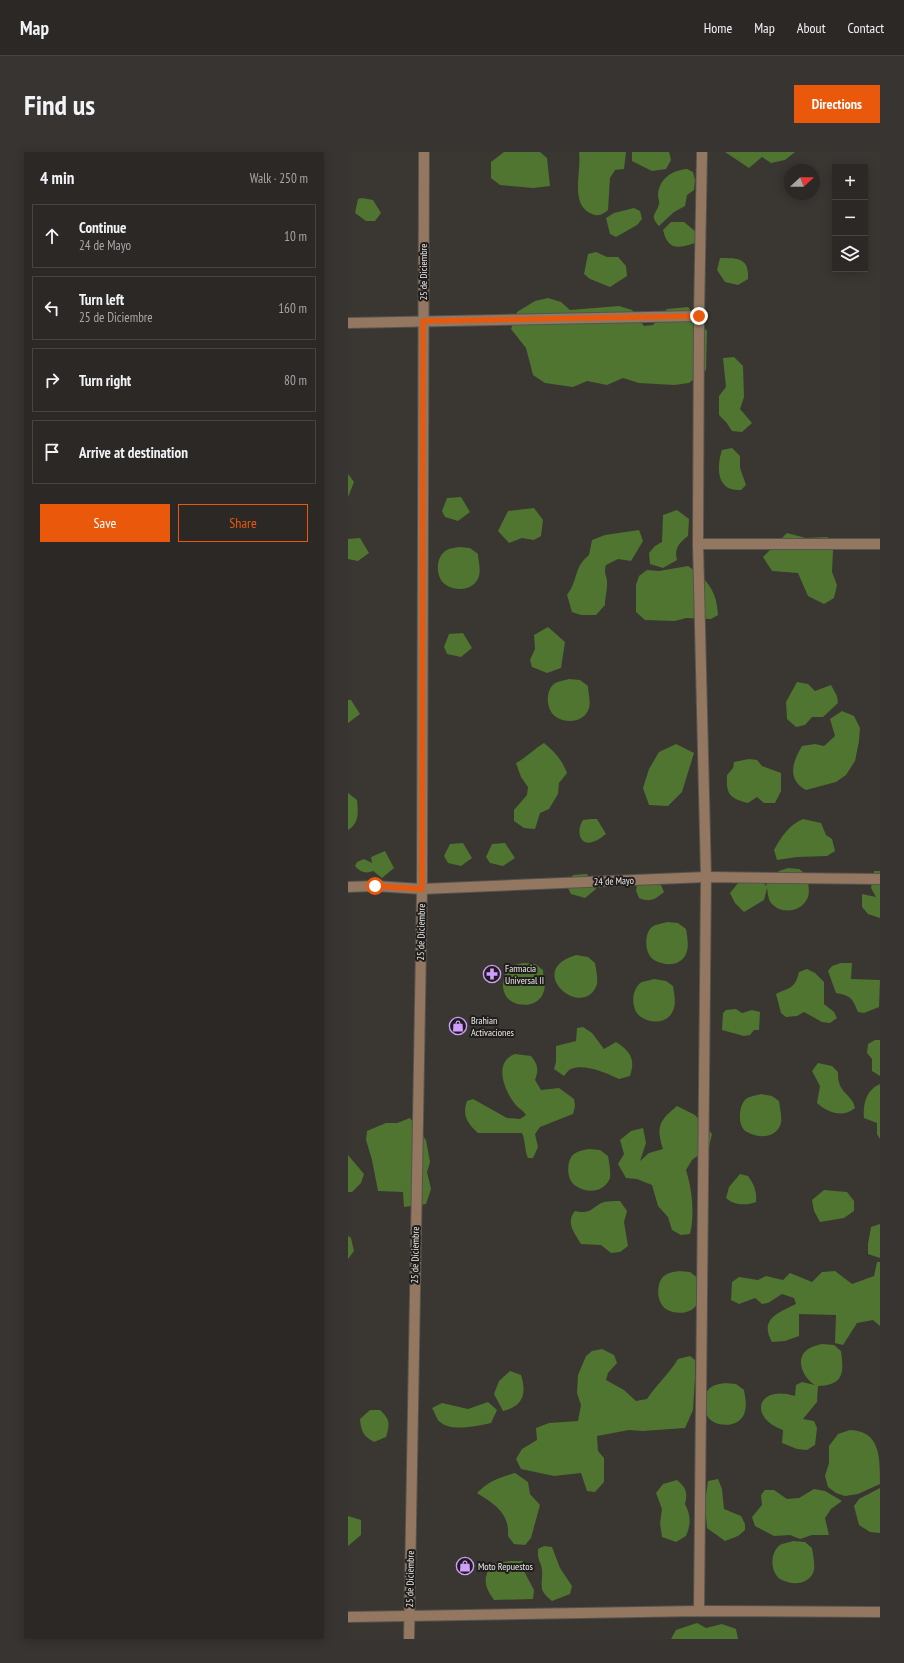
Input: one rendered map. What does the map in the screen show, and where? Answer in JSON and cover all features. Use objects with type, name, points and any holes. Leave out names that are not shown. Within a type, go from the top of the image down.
[{"type":"street","name":"25 de Diciembre","points":[[409,1639],[422,889],[424,152]]},
{"type":"street","points":[[699,1611],[706,877],[698,544],[699,316],[702,152]]},
{"type":"street","points":[[348,323],[699,316]]},
{"type":"street","points":[[698,544],[880,544]]},
{"type":"street","name":"24 de Mayo","points":[[348,887],[375,886],[422,889],[706,877],[880,879]]},
{"type":"street","points":[[348,1617],[699,1611],[880,1612]]},
{"type":"green space","points":[[504,152],[540,152],[547,158],[550,186],[533,188],[500,185],[491,178],[491,162]]},
{"type":"green space","points":[[579,152],[626,152],[624,169],[615,170],[610,178],[608,210],[601,215],[592,214],[585,210],[581,203],[578,187]]},
{"type":"green space","points":[[632,152],[669,152],[671,160],[666,169],[652,171],[632,161]]},
{"type":"green space","points":[[725,152],[795,152],[785,160],[771,163],[762,157],[749,168]]},
{"type":"green space","points":[[687,169],[693,172],[695,180],[694,190],[687,195],[685,206],[674,212],[659,226],[654,219],[654,215],[658,208],[658,195],[661,184],[671,173]]},
{"type":"green space","points":[[362,198],[373,200],[381,213],[375,221],[366,221],[355,213],[358,199]]},
{"type":"green space","points":[[634,208],[640,211],[642,219],[637,225],[616,237],[610,234],[606,218],[614,213]]},
{"type":"green space","points":[[671,222],[684,222],[695,231],[695,243],[678,247],[671,244],[665,237],[663,230]]},
{"type":"green space","points":[[596,252],[607,257],[618,257],[626,266],[627,276],[610,287],[590,279],[584,274],[588,254]]},
{"type":"green space","points":[[720,258],[733,258],[745,263],[748,272],[748,279],[738,285],[725,282],[717,270]]},
{"type":"green space","points":[[548,298],[561,302],[570,310],[619,306],[632,310],[644,326],[653,325],[667,309],[688,307],[707,331],[706,370],[689,383],[674,385],[639,383],[623,378],[607,385],[587,381],[573,387],[545,383],[533,375],[526,348],[511,329],[517,312],[535,301]]},
{"type":"green space","points":[[734,357],[743,366],[744,397],[740,409],[752,423],[742,432],[732,431],[719,415],[719,396],[726,387],[723,358]]},
{"type":"green space","points":[[732,448],[740,456],[740,468],[746,485],[741,490],[733,490],[727,487],[720,478],[719,464],[722,450]]},
{"type":"green space","points":[[348,474],[354,482],[348,497]]},
{"type":"green space","points":[[461,497],[470,512],[458,521],[445,517],[442,511],[447,498]]},
{"type":"green space","points":[[534,508],[543,520],[541,536],[534,540],[522,538],[509,543],[498,531],[508,511]]},
{"type":"green space","points":[[677,510],[689,519],[688,536],[678,546],[676,552],[677,560],[663,568],[650,564],[649,553],[655,546],[662,542],[663,515]]},
{"type":"green space","points":[[639,530],[643,541],[631,561],[618,559],[606,565],[605,571],[607,588],[605,605],[596,615],[581,615],[572,612],[567,595],[571,589],[580,564],[589,555],[592,540],[605,535]]},
{"type":"green space","points":[[787,533],[806,538],[828,537],[833,551],[832,572],[837,585],[834,598],[824,604],[808,596],[798,573],[772,571],[763,557]]},
{"type":"green space","points":[[360,538],[369,553],[358,561],[348,559],[348,539]]},
{"type":"green space","points":[[459,547],[470,548],[478,554],[480,570],[477,581],[474,584],[470,587],[455,589],[442,582],[438,572],[438,567],[440,557],[443,553],[447,550]]},
{"type":"green space","points":[[688,566],[701,576],[710,586],[716,599],[718,615],[711,619],[686,618],[675,621],[645,620],[636,612],[636,585],[639,576],[647,570],[659,571]]},
{"type":"green space","points":[[548,627],[565,642],[561,668],[547,673],[532,667],[530,660],[535,649],[534,635]]},
{"type":"green space","points":[[463,633],[472,648],[461,657],[447,654],[444,647],[449,634]]},
{"type":"green space","points":[[569,679],[580,680],[588,686],[590,703],[587,713],[580,719],[565,721],[556,717],[551,711],[548,702],[548,693],[554,684]]},
{"type":"green space","points":[[797,682],[808,684],[815,691],[831,685],[837,696],[838,703],[823,717],[812,717],[805,725],[796,727],[787,719],[786,702]]},
{"type":"green space","points":[[348,700],[351,700],[360,714],[348,723]]},
{"type":"green space","points":[[842,711],[854,716],[860,728],[855,761],[846,775],[836,782],[806,790],[796,781],[794,775],[793,770],[796,758],[802,746],[815,744],[824,746],[835,736],[830,719]]},
{"type":"green space","points":[[544,743],[558,756],[567,773],[559,783],[558,794],[549,809],[540,813],[535,829],[524,828],[514,821],[514,810],[527,795],[528,787],[521,777],[516,763]]},
{"type":"green space","points":[[676,744],[694,753],[682,792],[668,806],[649,805],[643,788],[649,769],[659,752]]},
{"type":"green space","points":[[749,759],[757,760],[762,766],[781,773],[781,791],[775,803],[764,803],[757,797],[748,803],[733,797],[728,791],[727,775],[733,768],[734,762]]},
{"type":"green space","points":[[348,793],[357,800],[358,812],[355,824],[348,830]]},
{"type":"green space","points":[[597,819],[606,834],[590,843],[583,841],[580,834],[580,829],[583,820]]},
{"type":"green space","points":[[803,819],[821,823],[826,835],[832,839],[835,851],[827,856],[797,857],[777,860],[774,850],[786,832]]},
{"type":"green space","points":[[463,843],[472,858],[461,866],[448,863],[444,856],[450,844]]},
{"type":"green space","points":[[505,843],[515,858],[503,866],[490,863],[486,857],[492,844]]},
{"type":"green space","points":[[385,851],[394,868],[382,878],[373,871],[363,872],[355,866],[357,862],[364,859],[372,863],[371,857]]},
{"type":"green space","points":[[788,868],[799,869],[807,875],[809,895],[806,902],[802,906],[788,911],[777,908],[770,902],[767,888],[764,900],[744,912],[735,903],[730,893],[747,872],[757,873],[766,886],[774,874]]},
{"type":"green space","points":[[874,871],[880,871],[880,918],[868,914],[862,907],[862,894],[876,897],[871,888]]},
{"type":"green space","points":[[587,874],[596,889],[585,898],[571,894],[568,888],[573,875]]},
{"type":"green space","points":[[660,883],[664,892],[658,897],[653,900],[639,898],[636,891],[637,885]]},
{"type":"green space","points":[[667,922],[678,923],[686,929],[688,949],[682,960],[674,964],[664,964],[654,960],[649,954],[646,945],[648,932],[650,929],[656,925]]},
{"type":"green space","points":[[576,955],[588,957],[595,963],[597,974],[597,984],[590,994],[581,998],[571,996],[562,990],[556,981],[555,972],[561,962]]},
{"type":"green space","points":[[841,963],[852,963],[851,979],[880,980],[879,1007],[864,1013],[858,1012],[851,998],[836,993],[828,971],[832,966]]},
{"type":"green space","points":[[517,964],[535,964],[543,970],[545,986],[539,1000],[535,1003],[525,1005],[511,1001],[505,995],[503,986],[505,973],[507,970]]},
{"type":"green space","points":[[807,969],[815,973],[824,982],[824,1004],[834,1012],[837,1018],[830,1023],[822,1022],[804,1012],[797,1016],[786,1017],[781,1013],[776,994],[794,985],[799,972]]},
{"type":"green space","points":[[654,979],[666,981],[673,986],[675,1000],[675,1006],[669,1017],[665,1020],[656,1022],[646,1020],[637,1014],[633,999],[638,985],[642,982]]},
{"type":"green space","points":[[736,1009],[742,1013],[752,1010],[760,1012],[759,1030],[754,1030],[750,1035],[744,1036],[722,1030],[723,1013],[726,1010]]},
{"type":"green space","points":[[583,1027],[592,1033],[604,1049],[616,1042],[628,1052],[632,1060],[632,1070],[630,1076],[619,1079],[589,1068],[576,1067],[568,1071],[564,1076],[554,1069],[556,1062],[556,1046],[576,1041],[577,1028]]},
{"type":"green space","points":[[875,1040],[880,1040],[880,1076],[872,1071],[872,1059],[867,1053],[868,1044]]},
{"type":"green space","points":[[515,1054],[531,1056],[537,1067],[535,1080],[541,1090],[559,1088],[574,1099],[575,1106],[573,1114],[540,1127],[535,1134],[538,1147],[533,1158],[528,1158],[522,1133],[478,1133],[468,1122],[465,1115],[467,1101],[473,1099],[507,1118],[520,1119],[526,1115],[511,1098],[504,1084],[502,1070],[504,1063],[508,1058]]},
{"type":"green space","points":[[818,1063],[832,1066],[838,1072],[840,1085],[851,1099],[855,1108],[846,1113],[836,1113],[831,1112],[817,1103],[820,1086],[812,1071]]},
{"type":"green space","points":[[880,1084],[880,1139],[877,1134],[877,1123],[864,1118],[864,1113],[866,1098],[871,1090]]},
{"type":"green space","points":[[761,1094],[772,1096],[779,1101],[781,1123],[776,1132],[767,1136],[757,1136],[744,1130],[740,1118],[744,1101],[750,1097]]},
{"type":"green space","points":[[677,1106],[695,1115],[712,1134],[709,1147],[692,1160],[686,1170],[690,1185],[693,1211],[692,1227],[690,1234],[681,1235],[672,1230],[668,1217],[658,1206],[652,1185],[637,1179],[626,1178],[618,1164],[624,1154],[620,1140],[631,1131],[643,1128],[646,1143],[640,1161],[649,1153],[663,1149],[660,1135],[661,1124],[666,1116]]},
{"type":"green space","points":[[410,1118],[426,1140],[430,1162],[427,1172],[431,1189],[426,1204],[404,1207],[403,1192],[378,1191],[372,1160],[366,1140],[367,1131],[386,1123],[397,1123]]},
{"type":"green space","points":[[582,1150],[600,1150],[608,1156],[610,1172],[608,1183],[600,1189],[590,1191],[580,1189],[573,1184],[568,1172],[570,1159],[572,1156]]},
{"type":"green space","points":[[348,1155],[364,1174],[361,1183],[352,1192],[348,1192]]},
{"type":"green space","points":[[740,1174],[748,1176],[752,1182],[755,1188],[756,1202],[740,1204],[732,1202],[726,1198],[729,1187]]},
{"type":"green space","points":[[824,1190],[847,1192],[854,1201],[854,1211],[844,1218],[820,1222],[814,1211],[812,1200]]},
{"type":"green space","points":[[620,1201],[627,1211],[624,1222],[628,1246],[620,1252],[611,1253],[601,1245],[581,1244],[571,1224],[572,1215],[575,1211],[585,1212],[604,1202]]},
{"type":"green space","points":[[880,1224],[880,1258],[868,1254],[868,1244],[871,1227]]},
{"type":"green space","points":[[348,1236],[351,1238],[354,1251],[348,1259]]},
{"type":"green space","points":[[877,1262],[880,1262],[880,1326],[873,1320],[857,1323],[843,1345],[835,1343],[836,1315],[799,1314],[799,1336],[785,1341],[772,1342],[768,1328],[769,1322],[783,1310],[796,1304],[794,1298],[782,1294],[768,1303],[762,1304],[755,1298],[739,1304],[731,1300],[732,1282],[739,1277],[758,1280],[766,1276],[783,1280],[790,1273],[812,1282],[822,1272],[835,1271],[852,1284],[874,1276]]},
{"type":"green space","points":[[672,1272],[690,1272],[698,1278],[700,1294],[694,1308],[690,1311],[680,1313],[666,1309],[661,1303],[658,1294],[660,1281],[662,1278]]},
{"type":"green space","points":[[822,1344],[834,1345],[841,1351],[842,1371],[837,1380],[833,1383],[818,1386],[817,1402],[803,1419],[814,1421],[817,1428],[815,1445],[807,1450],[797,1449],[782,1443],[783,1430],[764,1418],[761,1410],[762,1404],[765,1398],[772,1394],[782,1393],[795,1396],[796,1385],[802,1382],[815,1385],[807,1378],[801,1362],[805,1352],[811,1347]]},
{"type":"green space","points":[[602,1349],[614,1355],[617,1363],[608,1373],[606,1380],[624,1390],[636,1401],[647,1399],[678,1359],[690,1356],[695,1360],[693,1410],[685,1428],[643,1431],[629,1430],[597,1436],[598,1451],[604,1458],[604,1482],[595,1492],[587,1491],[581,1473],[554,1476],[521,1469],[516,1459],[522,1449],[537,1440],[536,1428],[549,1423],[578,1421],[581,1405],[577,1393],[578,1375],[586,1356],[592,1351]]},
{"type":"green space","points":[[510,1371],[521,1375],[524,1388],[522,1398],[519,1402],[510,1409],[503,1411],[494,1394],[499,1381]]},
{"type":"green space","points":[[718,1384],[736,1384],[744,1390],[746,1403],[746,1409],[740,1420],[736,1423],[726,1425],[712,1421],[707,1415],[704,1406],[706,1393],[708,1390]]},
{"type":"green space","points":[[488,1402],[497,1410],[491,1423],[463,1428],[443,1424],[438,1420],[432,1408],[442,1403],[468,1409]]},
{"type":"green space","points":[[370,1410],[380,1410],[386,1416],[388,1422],[386,1437],[374,1442],[367,1438],[360,1423],[360,1419]]},
{"type":"green space","points":[[850,1430],[860,1431],[873,1440],[880,1464],[880,1484],[858,1494],[845,1496],[836,1493],[828,1487],[825,1476],[829,1463],[829,1446],[838,1434]]},
{"type":"green space","points":[[515,1473],[528,1482],[530,1494],[540,1505],[531,1538],[525,1545],[514,1544],[508,1536],[508,1528],[504,1515],[495,1505],[477,1493],[485,1485],[494,1480]]},
{"type":"green space","points":[[718,1479],[722,1489],[724,1509],[741,1516],[745,1524],[745,1530],[738,1536],[725,1541],[707,1528],[705,1503],[708,1481]]},
{"type":"green space","points":[[677,1480],[686,1490],[685,1504],[690,1520],[686,1536],[676,1542],[662,1537],[660,1523],[662,1509],[656,1493],[663,1484]]},
{"type":"green space","points":[[880,1488],[880,1533],[870,1532],[859,1525],[854,1506],[859,1499]]},
{"type":"green space","points":[[814,1489],[825,1491],[842,1501],[831,1509],[825,1518],[829,1535],[812,1535],[800,1539],[790,1535],[774,1536],[755,1526],[752,1517],[762,1505],[761,1495],[765,1490],[774,1490],[787,1499],[799,1498]]},
{"type":"green space","points":[[348,1516],[361,1520],[361,1535],[348,1546]]},
{"type":"green space","points":[[793,1541],[805,1542],[812,1548],[814,1570],[809,1579],[800,1583],[790,1583],[780,1579],[775,1573],[772,1564],[773,1555],[778,1546]]},
{"type":"green space","points":[[544,1546],[552,1547],[560,1568],[572,1586],[570,1594],[552,1601],[544,1593],[542,1587],[542,1567],[538,1556],[538,1549]]},
{"type":"green space","points":[[510,1561],[523,1561],[525,1573],[534,1590],[533,1599],[494,1600],[488,1591],[486,1578],[491,1564]]},
{"type":"green space","points":[[697,1623],[706,1628],[722,1624],[736,1629],[738,1639],[671,1639],[676,1630]]},
{"type":"place","name":"Farmacia Universal II","points":[[492,974]]},
{"type":"place","name":"Brahian Activaciones","points":[[458,1026]]},
{"type":"place","name":"Moto Repuestos","points":[[465,1566]]},
{"type":"route","points":[[375,886],[422,889],[423,321],[699,316]]}]
